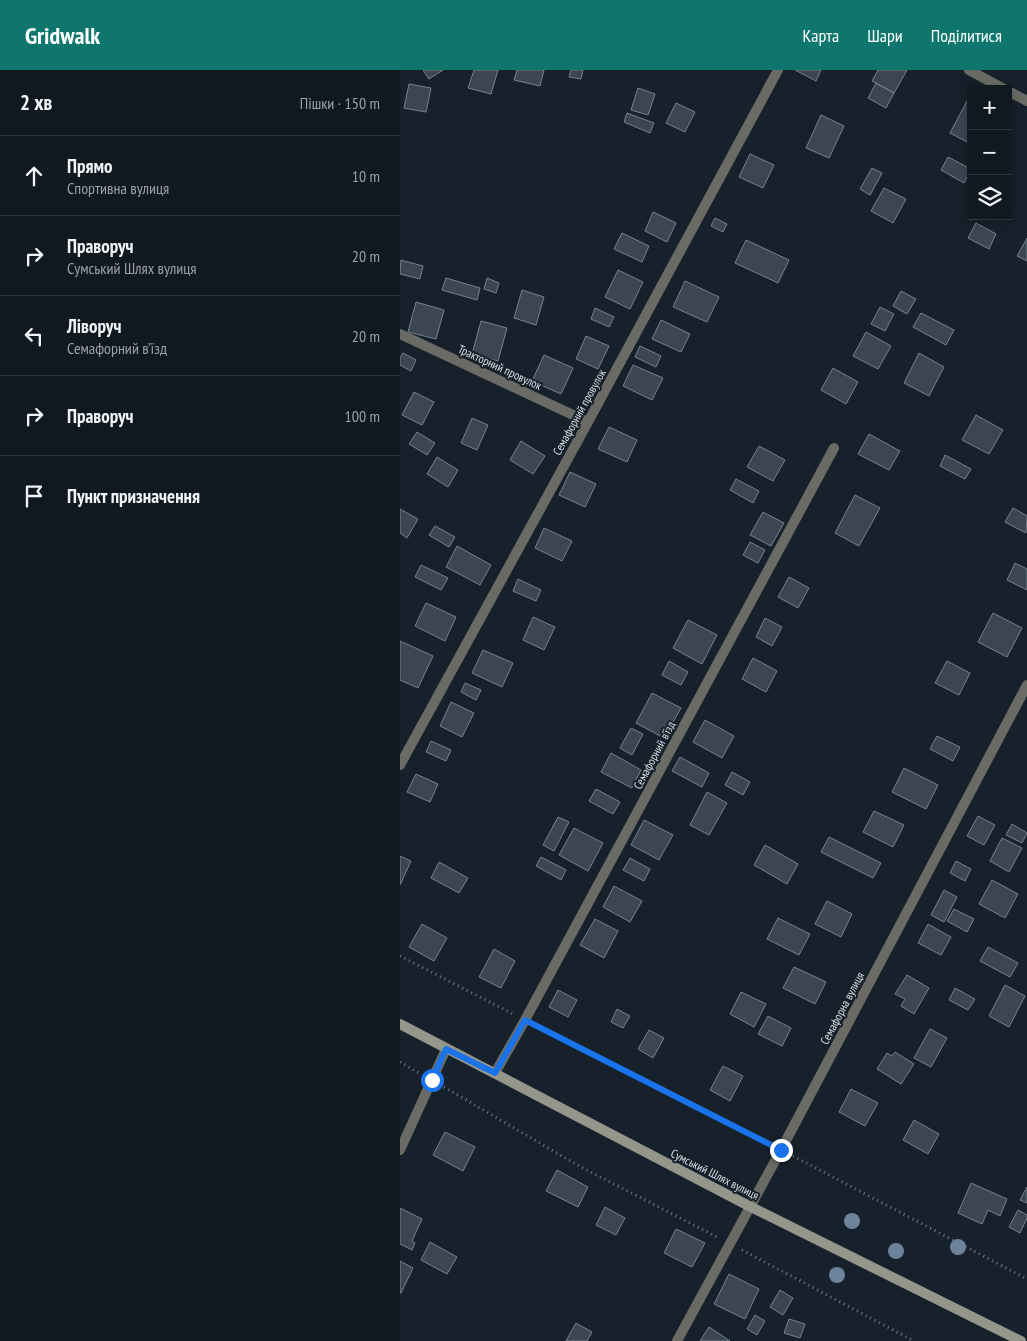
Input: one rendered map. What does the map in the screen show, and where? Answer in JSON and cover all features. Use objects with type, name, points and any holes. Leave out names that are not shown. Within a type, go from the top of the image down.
[{"type":"main road","name":"Сумський Шлях вулиця","points":[[400,1024],[749,1206],[1021,1341]]},
{"type":"street","name":"Семафорний провулок","points":[[400,765],[778,70]]},
{"type":"street","points":[[969,70],[997,85]]},
{"type":"street","points":[[1012,93],[1027,101]]},
{"type":"street","name":"Тракторний провулок","points":[[400,334],[588,422]]},
{"type":"street","name":"Семафорний в’їзд","points":[[495,1073],[834,448]]},
{"type":"street","name":"Семафорна вулиця","points":[[677,1341],[781,1150],[1027,685]]},
{"type":"street","points":[[400,1150],[446,1049]]},
{"type":"path","points":[[400,956],[781,1150],[1027,1279]]},
{"type":"path","points":[[400,1062],[579,1166],[914,1341]]},
{"type":"building","points":[[423,70],[443,70],[429,79]]},
{"type":"building","points":[[474,70],[498,70],[491,94],[468,88]]},
{"type":"building","points":[[517,70],[544,70],[540,86],[514,80]]},
{"type":"building","points":[[571,70],[583,70],[581,79],[569,77]]},
{"type":"building","points":[[795,70],[821,70],[816,81]]},
{"type":"building","points":[[878,70],[907,70],[894,93],[872,81]]},
{"type":"building","points":[[876,83],[894,93],[886,108],[868,98]]},
{"type":"building","points":[[409,84],[431,88],[426,112],[404,108]]},
{"type":"building","points":[[638,88],[655,94],[648,115],[631,110]]},
{"type":"building","points":[[967,101],[967,142],[950,133]]},
{"type":"building","points":[[676,103],[695,112],[685,132],[666,123]]},
{"type":"building","points":[[627,113],[654,123],[650,133],[624,122]]},
{"type":"building","points":[[821,115],[844,126],[829,158],[806,148]]},
{"type":"building","points":[[750,154],[774,165],[763,188],[739,177]]},
{"type":"building","points":[[948,157],[967,167],[967,177],[964,183],[941,170]]},
{"type":"building","points":[[872,168],[882,173],[870,195],[860,189]]},
{"type":"building","points":[[884,188],[906,199],[893,223],[871,211]]},
{"type":"building","points":[[653,212],[676,223],[667,242],[645,231]]},
{"type":"building","points":[[715,218],[727,224],[723,232],[711,226]]},
{"type":"building","points":[[976,223],[996,234],[989,249],[968,238]]},
{"type":"building","points":[[622,233],[649,246],[642,262],[614,249]]},
{"type":"building","points":[[1027,238],[1027,261],[1017,256]]},
{"type":"building","points":[[746,240],[789,260],[778,283],[735,263]]},
{"type":"building","points":[[401,260],[423,266],[420,279],[400,274]]},
{"type":"building","points":[[618,270],[643,282],[630,309],[605,297]]},
{"type":"building","points":[[446,278],[480,288],[477,300],[442,290]]},
{"type":"building","points":[[487,278],[499,283],[496,293],[484,289]]},
{"type":"building","points":[[685,281],[719,297],[707,322],[673,307]]},
{"type":"building","points":[[522,290],[544,297],[536,325],[514,318]]},
{"type":"building","points":[[901,291],[916,299],[907,314],[893,306]]},
{"type":"building","points":[[416,302],[444,310],[436,339],[408,332]]},
{"type":"building","points":[[880,307],[894,314],[885,331],[871,324]]},
{"type":"building","points":[[595,308],[614,317],[609,327],[591,319]]},
{"type":"building","points":[[921,313],[954,330],[946,345],[913,327]]},
{"type":"building","points":[[661,320],[690,334],[681,352],[652,339]]},
{"type":"building","points":[[481,321],[507,328],[498,361],[472,354]]},
{"type":"building","points":[[866,332],[891,346],[878,369],[853,356]]},
{"type":"building","points":[[586,336],[609,346],[598,369],[576,359]]},
{"type":"building","points":[[640,346],[661,356],[656,367],[635,357]]},
{"type":"building","points":[[403,353],[416,360],[411,371],[400,365],[400,358]]},
{"type":"building","points":[[919,353],[944,367],[929,396],[904,383]]},
{"type":"building","points":[[544,355],[573,368],[561,394],[532,381]]},
{"type":"building","points":[[633,365],[663,378],[652,400],[623,386]]},
{"type":"building","points":[[833,368],[858,382],[846,404],[821,390]]},
{"type":"building","points":[[414,392],[434,402],[422,425],[402,415]]},
{"type":"building","points":[[976,415],[1003,430],[989,454],[962,440]]},
{"type":"building","points":[[472,418],[488,425],[477,450],[461,443]]},
{"type":"building","points":[[609,427],[637,440],[627,462],[598,449]]},
{"type":"building","points":[[417,432],[435,443],[427,455],[409,444]]},
{"type":"building","points":[[869,434],[900,451],[889,470],[858,454]]},
{"type":"building","points":[[521,441],[545,456],[533,474],[510,460]]},
{"type":"building","points":[[759,446],[785,460],[773,481],[747,467]]},
{"type":"building","points":[[945,455],[971,469],[965,479],[940,466]]},
{"type":"building","points":[[437,457],[458,470],[448,487],[427,474]]},
{"type":"building","points":[[570,472],[596,484],[585,507],[559,495]]},
{"type":"building","points":[[736,479],[759,491],[753,503],[730,490]]},
{"type":"building","points":[[855,495],[880,508],[859,546],[835,533]]},
{"type":"building","points":[[1013,508],[1027,516],[1026,533],[1005,522]]},
{"type":"building","points":[[400,509],[418,519],[407,538],[400,533]]},
{"type":"building","points":[[763,512],[784,523],[771,546],[750,535]]},
{"type":"building","points":[[435,526],[455,537],[449,547],[429,535]]},
{"type":"building","points":[[544,528],[572,541],[562,561],[535,548]]},
{"type":"building","points":[[750,542],[765,550],[758,563],[743,555]]},
{"type":"building","points":[[457,546],[491,565],[480,585],[446,567]]},
{"type":"building","points":[[1015,563],[1027,569],[1027,590],[1007,580]]},
{"type":"building","points":[[421,565],[448,578],[441,590],[415,577]]},
{"type":"building","points":[[789,577],[809,588],[798,608],[778,597]]},
{"type":"building","points":[[518,579],[541,590],[536,601],[513,591]]},
{"type":"building","points":[[426,603],[456,617],[445,641],[415,626]]},
{"type":"building","points":[[993,613],[1022,628],[1007,657],[978,642]]},
{"type":"building","points":[[533,617],[555,627],[544,650],[523,640]]},
{"type":"building","points":[[765,618],[782,627],[772,646],[756,637]]},
{"type":"building","points":[[688,620],[717,635],[702,664],[673,648]]},
{"type":"building","points":[[400,641],[433,656],[418,688],[400,680]]},
{"type":"building","points":[[483,650],[513,663],[502,687],[472,673]]},
{"type":"building","points":[[753,658],[777,671],[766,692],[742,679]]},
{"type":"building","points":[[669,661],[688,672],[681,685],[662,675]]},
{"type":"building","points":[[947,661],[970,673],[959,695],[935,683]]},
{"type":"building","points":[[465,683],[481,690],[476,700],[461,692]]},
{"type":"building","points":[[652,693],[681,708],[664,738],[636,723]]},
{"type":"building","points":[[451,702],[474,713],[462,737],[440,726]]},
{"type":"building","points":[[705,720],[734,736],[722,758],[693,742]]},
{"type":"building","points":[[631,728],[643,734],[632,755],[620,748]]},
{"type":"building","points":[[937,736],[960,747],[953,761],[930,749]]},
{"type":"building","points":[[431,741],[451,750],[446,761],[426,752]]},
{"type":"building","points":[[611,753],[641,770],[632,788],[601,772]]},
{"type":"building","points":[[680,757],[709,773],[702,787],[672,771]]},
{"type":"building","points":[[904,768],[938,785],[926,809],[892,792]]},
{"type":"building","points":[[732,772],[750,782],[743,795],[725,785]]},
{"type":"building","points":[[416,774],[438,784],[430,802],[407,792]]},
{"type":"building","points":[[596,789],[620,802],[613,814],[589,801]]},
{"type":"building","points":[[707,792],[727,803],[709,835],[690,825]]},
{"type":"building","points":[[874,811],[904,825],[893,847],[863,832]]},
{"type":"building","points":[[978,816],[995,825],[984,845],[967,836]]},
{"type":"building","points":[[558,817],[569,822],[554,851],[543,845]]},
{"type":"building","points":[[644,820],[673,835],[659,860],[631,845]]},
{"type":"building","points":[[1012,824],[1027,833],[1022,843],[1006,835]]},
{"type":"building","points":[[574,828],[603,843],[588,871],[559,855]]},
{"type":"building","points":[[829,837],[881,863],[873,878],[821,852]]},
{"type":"building","points":[[1002,838],[1022,848],[1009,872],[990,861]]},
{"type":"building","points":[[765,845],[798,864],[787,884],[754,865]]},
{"type":"building","points":[[400,856],[411,861],[400,885]]},
{"type":"building","points":[[541,857],[566,870],[561,880],[536,866]]},
{"type":"building","points":[[630,858],[650,869],[644,881],[623,870]]},
{"type":"building","points":[[956,861],[971,869],[965,881],[950,873]]},
{"type":"building","points":[[439,862],[468,878],[459,893],[431,878]]},
{"type":"building","points":[[992,880],[1018,894],[1005,918],[979,904]]},
{"type":"building","points":[[614,886],[642,901],[630,922],[603,907]]},
{"type":"building","points":[[944,890],[957,897],[944,922],[931,915]]},
{"type":"building","points":[[827,901],[852,914],[841,937],[815,924]]},
{"type":"building","points":[[954,909],[974,919],[967,932],[947,921]]},
{"type":"building","points":[[778,918],[810,934],[799,955],[767,939]]},
{"type":"building","points":[[595,919],[618,931],[604,958],[580,945]]},
{"type":"building","points":[[422,924],[447,938],[434,961],[409,947]]},
{"type":"building","points":[[928,924],[951,937],[941,955],[918,943]]},
{"type":"building","points":[[988,947],[1018,963],[1010,977],[980,961]]},
{"type":"building","points":[[494,949],[515,961],[501,988],[479,977]]},
{"type":"building","points":[[794,967],[826,982],[815,1004],[783,988]]},
{"type":"building","points":[[907,975],[929,988],[914,1014],[901,1006],[905,999],[895,994]]},
{"type":"building","points":[[1005,985],[1025,996],[1009,1027],[989,1016]]},
{"type":"building","points":[[955,988],[975,999],[968,1010],[949,1000]]},
{"type":"building","points":[[558,990],[577,1000],[568,1017],[549,1007]]},
{"type":"building","points":[[741,992],[766,1004],[754,1027],[730,1014]]},
{"type":"building","points":[[617,1009],[630,1016],[623,1028],[611,1022]]},
{"type":"building","points":[[768,1016],[791,1028],[782,1046],[758,1034]]},
{"type":"building","points":[[930,1029],[947,1038],[931,1067],[914,1058]]},
{"type":"building","points":[[649,1030],[664,1038],[653,1058],[638,1049]]},
{"type":"building","points":[[895,1052],[914,1064],[901,1084],[877,1069],[887,1053],[892,1056]]},
{"type":"building","points":[[723,1066],[743,1076],[730,1101],[710,1090]]},
{"type":"building","points":[[851,1089],[878,1103],[865,1126],[839,1112]]},
{"type":"building","points":[[914,1120],[939,1134],[928,1154],[903,1140]]},
{"type":"building","points":[[445,1132],[475,1147],[463,1171],[433,1155]]},
{"type":"building","points":[[557,1170],[588,1187],[578,1207],[546,1191]]},
{"type":"building","points":[[971,1183],[1007,1199],[1000,1216],[988,1210],[982,1224],[958,1213]]},
{"type":"building","points":[[1027,1187],[1027,1203],[1020,1200]]},
{"type":"building","points":[[605,1207],[625,1218],[616,1235],[596,1225]]},
{"type":"building","points":[[400,1208],[422,1219],[412,1241],[415,1243],[412,1250],[400,1244]]},
{"type":"building","points":[[1018,1210],[1027,1215],[1020,1233],[1009,1227]]},
{"type":"building","points":[[676,1229],[705,1243],[692,1267],[664,1253]]},
{"type":"building","points":[[430,1242],[457,1257],[447,1274],[421,1260]]},
{"type":"building","points":[[400,1261],[413,1268],[401,1293],[400,1293]]},
{"type":"building","points":[[729,1274],[759,1289],[745,1319],[714,1304]]},
{"type":"building","points":[[780,1290],[793,1298],[783,1315],[770,1307]]},
{"type":"building","points":[[755,1315],[765,1321],[757,1335],[747,1329]]},
{"type":"building","points":[[789,1319],[805,1324],[800,1338],[784,1333]]},
{"type":"building","points":[[576,1323],[592,1332],[587,1341],[566,1341]]},
{"type":"building","points":[[709,1327],[730,1341],[700,1341]]},
{"type":"route","points":[[432,1080],[446,1049],[495,1073],[525,1020],[781,1150]]}]
